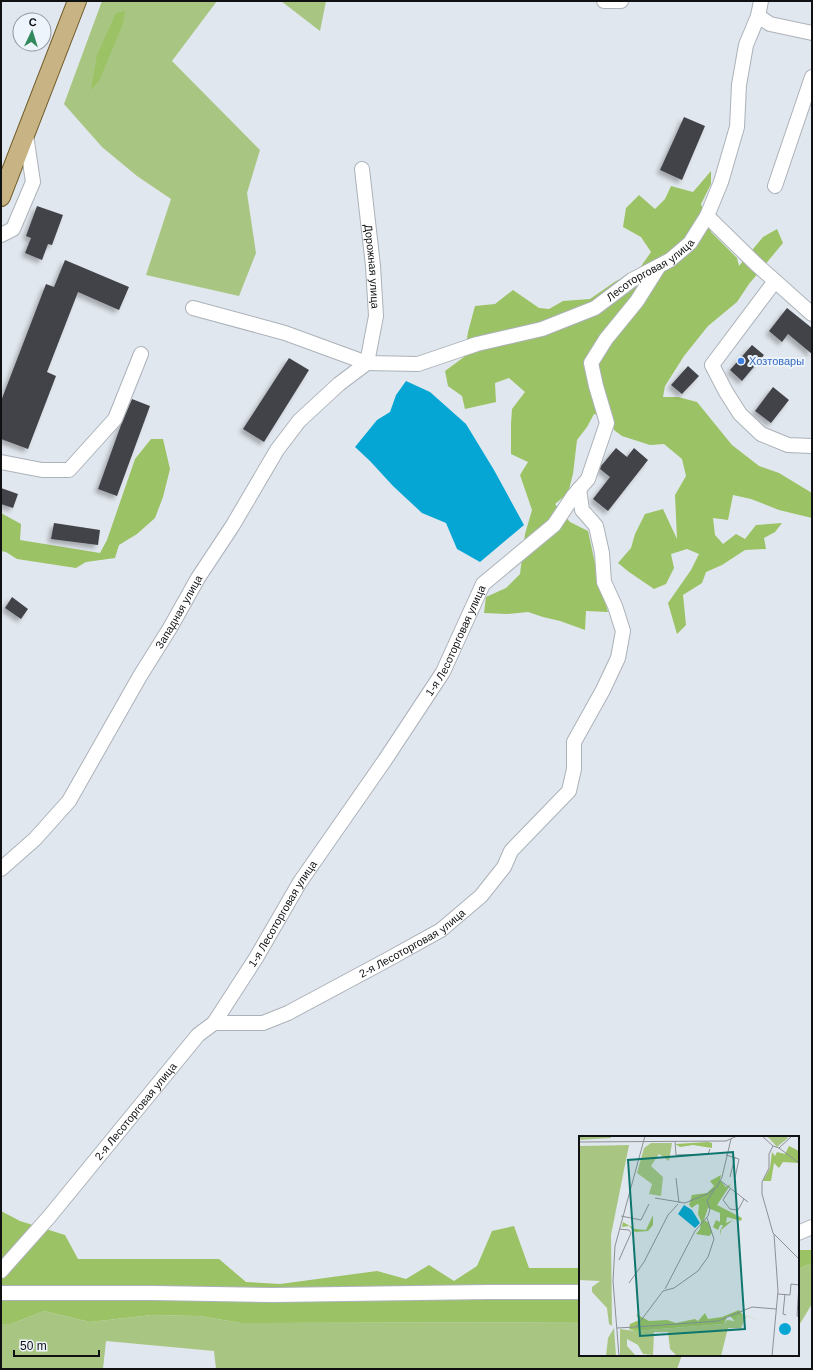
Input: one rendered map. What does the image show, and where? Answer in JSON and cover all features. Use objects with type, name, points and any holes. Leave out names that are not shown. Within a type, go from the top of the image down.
[{"type":"main road","points":[[1,197],[77,1]]},
{"type":"street","points":[[604,1],[621,1]]},
{"type":"street","name":"Лесоторговая улица","points":[[367,364],[418,364],[477,344],[542,329],[595,308],[632,280],[670,260],[690,243],[707,216],[720,182],[736,127],[738,85],[746,45],[758,16],[761,1]]},
{"type":"street","points":[[758,16],[770,24],[812,33]]},
{"type":"street","points":[[775,186],[812,77]]},
{"type":"street","points":[[1,235],[13,230],[33,182],[26,135]]},
{"type":"street","name":"Дорожная улица","points":[[362,169],[373,266],[376,316],[367,364]]},
{"type":"street","points":[[707,216],[812,314]]},
{"type":"street","name":"1-я Лесоторговая улица","points":[[214,1023],[256,958],[300,882],[385,760],[443,672],[483,584],[554,525],[574,495],[588,479],[607,423],[591,363],[606,339],[637,301],[658,266]]},
{"type":"street","points":[[775,281],[712,365],[726,392],[740,414],[761,434],[788,445],[812,446]]},
{"type":"street","points":[[193,308],[285,333],[367,364]]},
{"type":"street","points":[[1,462],[42,470],[69,470],[115,419],[141,354]]},
{"type":"street","name":"Западная улица","points":[[1,869],[35,838],[69,801],[198,578],[233,525],[277,450],[299,421],[339,384],[367,364]]},
{"type":"street","name":"2-я Лесоторговая улица","points":[[1,1271],[49,1217],[198,1035],[214,1023],[263,1023],[288,1014],[441,930],[481,896],[504,867],[511,851],[569,791],[574,769],[574,742],[603,690],[618,658],[623,632],[615,606],[604,582],[602,553],[596,526],[582,510],[579,490]]},
{"type":"street","points":[[799,1233],[812,1227]]},
{"type":"street","points":[[1,1293],[273,1295],[579,1292]]},
{"type":"green space","points":[[102,1],[217,1],[172,61],[260,150],[247,193],[256,253],[239,296],[146,275],[171,199],[137,176],[102,147],[64,104]]},
{"type":"green space","points":[[281,1],[326,1],[320,31]]},
{"type":"green space","points":[[125,11],[123,24],[99,81],[91,90],[97,55],[116,13]]},
{"type":"green space","points":[[711,171],[711,184],[701,204],[711,232],[737,258],[739,266],[763,237],[777,229],[783,243],[749,284],[737,302],[708,326],[684,356],[665,386],[663,397],[678,397],[697,402],[732,445],[759,466],[779,473],[812,493],[812,518],[779,510],[751,499],[733,495],[728,520],[713,518],[715,535],[723,544],[736,534],[745,539],[756,525],[782,523],[775,532],[764,538],[766,549],[745,550],[722,565],[706,572],[702,583],[683,595],[686,625],[677,634],[668,603],[691,570],[699,554],[687,549],[671,554],[674,568],[666,584],[654,589],[618,563],[631,548],[635,534],[645,514],[663,509],[677,539],[675,495],[686,476],[682,459],[664,444],[650,445],[622,436],[614,430],[610,418],[594,414],[587,427],[577,440],[573,474],[568,493],[555,504],[570,522],[588,531],[598,577],[608,612],[586,611],[585,630],[528,612],[507,614],[484,613],[486,597],[506,588],[520,574],[525,534],[532,510],[520,475],[528,462],[511,454],[512,409],[525,392],[509,378],[495,383],[496,402],[465,409],[462,396],[448,386],[445,371],[464,357],[468,332],[475,306],[495,304],[513,290],[539,308],[549,309],[563,301],[590,299],[616,281],[637,272],[651,252],[641,237],[623,227],[626,208],[639,195],[655,209],[665,199],[671,186],[693,192]]},
{"type":"green space","points":[[151,439],[163,439],[170,469],[163,497],[155,518],[137,534],[119,545],[115,558],[86,562],[76,568],[17,559],[6,552],[1,551],[1,513],[21,524],[20,540],[100,553],[107,540],[135,459]]},
{"type":"green space","points":[[1,1211],[20,1221],[65,1235],[78,1259],[219,1259],[246,1282],[280,1284],[377,1271],[406,1279],[429,1265],[454,1281],[477,1266],[492,1231],[514,1226],[529,1268],[579,1268],[579,1322],[241,1323],[199,1316],[152,1315],[90,1322],[44,1311],[11,1324],[1,1324]]},
{"type":"green space","points":[[799,1250],[812,1250],[812,1263],[799,1269]]},
{"type":"green space","points":[[812,1263],[812,1304],[799,1325],[799,1269]]},
{"type":"green space","points":[[44,1311],[90,1322],[152,1315],[199,1316],[241,1323],[579,1322],[579,1356],[682,1356],[677,1369],[216,1369],[214,1351],[106,1341],[103,1369],[1,1369],[1,1324],[11,1324]]},
{"type":"water","points":[[406,381],[430,392],[466,424],[494,470],[524,525],[480,562],[457,549],[446,523],[422,513],[355,447],[377,420],[390,412],[396,395]]},
{"type":"building","points":[[684,117],[705,126],[682,180],[660,170]]},
{"type":"building","points":[[37,206],[63,215],[52,245],[48,244],[42,260],[25,253],[31,238],[26,236]]},
{"type":"building","points":[[65,260],[129,287],[119,310],[78,292],[47,372],[56,376],[28,449],[1,439],[1,401],[46,284],[54,287]]},
{"type":"building","points":[[787,308],[812,328],[812,354],[788,334],[782,342],[769,331]]},
{"type":"building","points":[[752,345],[764,355],[742,381],[730,370]]},
{"type":"building","points":[[289,358],[309,370],[264,442],[243,429]]},
{"type":"building","points":[[688,366],[699,376],[682,394],[671,385]]},
{"type":"building","points":[[773,387],[789,400],[771,423],[755,411]]},
{"type":"building","points":[[132,399],[150,406],[117,496],[98,489]]},
{"type":"building","points":[[616,448],[627,457],[634,448],[648,460],[608,511],[593,499],[610,477],[600,469]]},
{"type":"building","points":[[1,488],[18,494],[13,508],[1,504]]},
{"type":"building","points":[[54,523],[100,530],[98,545],[51,539]]},
{"type":"building","points":[[12,597],[28,609],[21,619],[5,608]]},
{"type":"place","name":"Хозтовары","points":[[741,361]]}]
